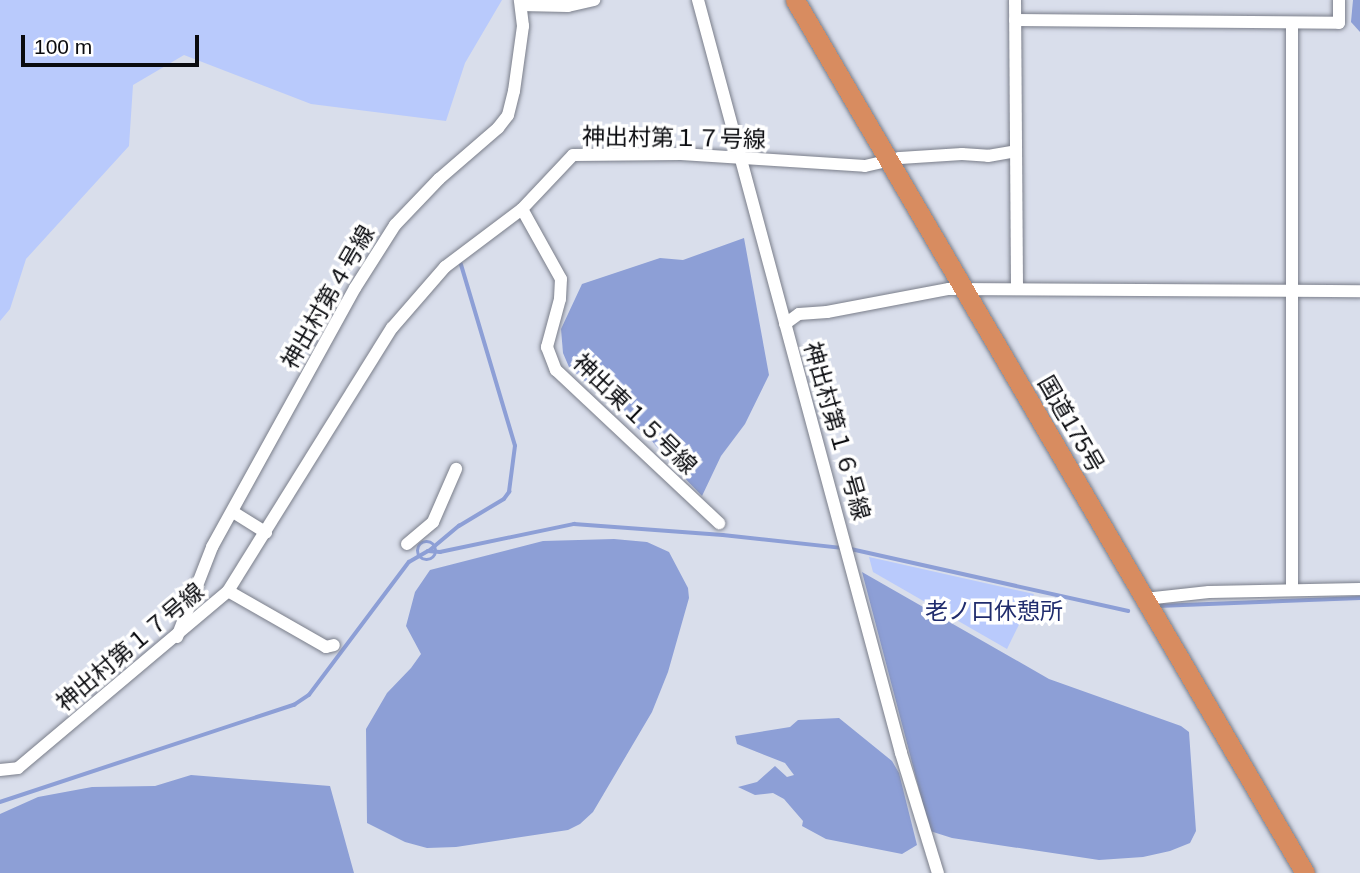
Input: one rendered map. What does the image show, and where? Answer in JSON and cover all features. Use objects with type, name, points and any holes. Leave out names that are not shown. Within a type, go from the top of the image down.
[{"type":"highway","name":"国道175号","points":[[795,0],[1305,873]]},
{"type":"street","points":[[521,2],[568,6],[594,0]]},
{"type":"street","name":"神出村第１６号線","points":[[698,0],[901,753],[938,873]]},
{"type":"street","points":[[1015,0],[1017,288]]},
{"type":"street","points":[[1015,20],[1339,23],[1339,0]]},
{"type":"street","name":"神出村第４号線","points":[[177,637],[212,547],[355,288],[395,225],[439,179],[498,128],[508,115],[523,26],[521,2]]},
{"type":"street","points":[[1292,590],[1293,23]]},
{"type":"street","name":"神出村第１７号線","points":[[0,770],[18,768],[177,637],[228,591],[266,533],[300,471],[392,328],[444,267],[522,209],[573,155],[681,154],[865,166],[887,160],[1016,151]]},
{"type":"street","name":"神出東１５号線","points":[[522,209],[561,279],[561,299],[547,347],[556,370],[719,523]]},
{"type":"street","points":[[785,324],[799,314],[827,312],[949,289],[1360,291]]},
{"type":"street","points":[[407,544],[433,522],[456,469]]},
{"type":"street","points":[[233,512],[266,533]]},
{"type":"street","points":[[1145,599],[1197,593],[1360,589]]},
{"type":"street","points":[[228,591],[326,647],[334,645]]},
{"type":"green space","points":[[0,0],[502,0],[465,63],[446,121],[311,104],[184,55],[133,85],[129,146],[26,259],[10,309],[0,321]]},
{"type":"green space","name":"老ノ口休憩所","points":[[869,557],[1034,594],[1007,649],[873,572]]},
{"type":"shaded area","points":[[1353,0],[1360,0],[1360,32],[1351,22]]},
{"type":"shaded area","points":[[744,238],[769,375],[745,424],[721,456],[702,496],[652,441],[569,367],[563,353],[561,329],[582,284],[660,258],[683,260]]},
{"type":"shaded area","points":[[614,539],[647,542],[669,552],[688,588],[689,598],[668,672],[652,712],[593,812],[580,824],[568,830],[456,847],[427,848],[405,842],[367,823],[366,729],[387,693],[421,654],[406,626],[415,592],[430,570],[543,541]]},
{"type":"shaded area","points":[[862,572],[1049,679],[1181,726],[1189,732],[1196,831],[1190,843],[1143,857],[1099,860],[952,838],[930,831]]},
{"type":"shaded area","points":[[839,718],[892,761],[899,773],[917,845],[902,854],[826,839],[802,826],[803,821],[784,799],[773,793],[755,795],[738,787],[757,782],[775,766],[787,777],[794,775],[785,763],[737,744],[735,736],[790,727],[798,720]]},
{"type":"shaded area","points":[[191,775],[330,786],[354,873],[0,873],[0,814],[38,797],[92,787],[155,786]]},
{"type":"waterway","points":[[430,550],[459,526],[504,499],[509,492],[515,446],[461,265]]},
{"type":"waterway","points":[[0,802],[294,705],[309,695],[409,562],[428,551],[440,552],[574,524],[723,535],[843,548]]},
{"type":"waterway","points":[[427,542],[433,545],[436,551],[433,557],[427,560],[421,557],[418,551],[421,545],[427,542]]},
{"type":"waterway","points":[[851,549],[1128,611]]},
{"type":"waterway","points":[[1158,606],[1360,598]]}]
